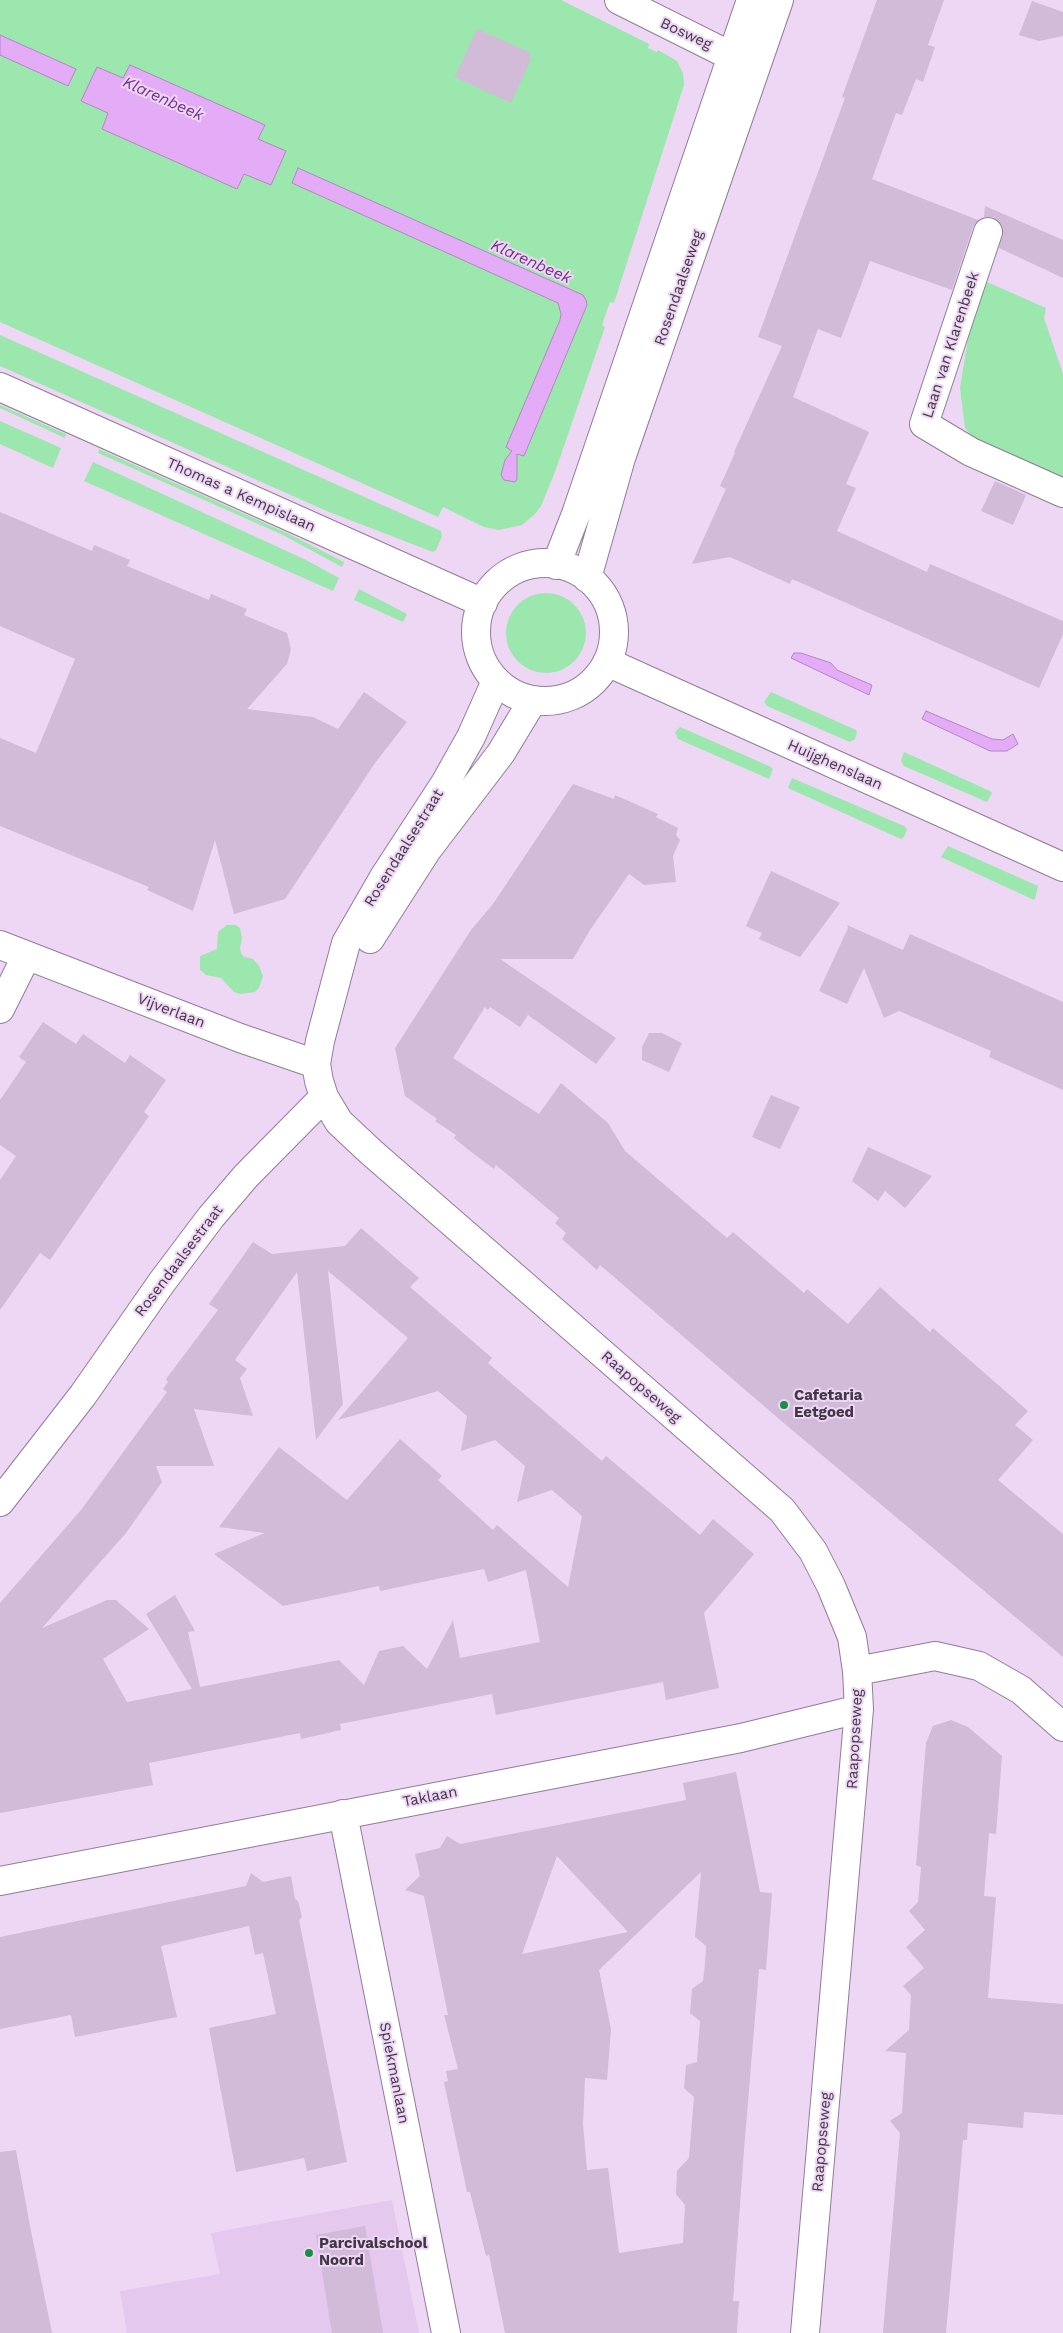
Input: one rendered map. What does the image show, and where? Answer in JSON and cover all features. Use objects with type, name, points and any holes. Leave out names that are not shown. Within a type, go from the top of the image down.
[{"type":"street","name":"Bosweg","points":[[619,0],[754,68]]},
{"type":"street","name":"Rosendaalseweg","points":[[556,565],[576,514],[644,317],[751,0]]},
{"type":"street","name":"Rosendaalseweg","points":[[587,578],[622,458],[754,68],[779,0]]},
{"type":"street","name":"Laan van Klarenbeek","points":[[988,232],[924,424],[970,452],[1063,493]]},
{"type":"street","name":"Thomas a Kempislaan","points":[[0,386],[483,603]]},
{"type":"street","points":[[534,565],[567,567],[587,578],[603,596],[612,616],[613,640],[607,662],[594,680],[576,694],[556,700],[533,700],[507,690],[496,681],[479,652],[476,636],[478,618],[483,603],[495,585],[513,571],[534,565]]},
{"type":"street","name":"Huijghenslaan","points":[[607,662],[1063,867]]},
{"type":"street","name":"Rosendaalsestraat","points":[[0,1502],[83,1395],[162,1282],[211,1217],[246,1176],[324,1097],[316,1064],[324,1019],[346,943],[384,877],[444,786],[471,737],[496,681]]},
{"type":"street","name":"Rosendaalsestraat","points":[[324,1019],[386,910],[427,850],[501,753],[533,700]]},
{"type":"street","name":"Vijverlaan","points":[[0,945],[240,1038],[316,1064]]},
{"type":"street","points":[[0,1009],[26,956]]},
{"type":"street","name":"Raapopseweg","points":[[324,1097],[339,1122],[371,1152],[782,1510],[813,1552],[831,1586],[852,1637],[857,1671],[859,1709],[805,2333]]},
{"type":"street","points":[[857,1671],[935,1656],[979,1666],[1021,1690],[1063,1727]]},
{"type":"street","name":"Taklaan","points":[[0,1881],[741,1738],[859,1709]]},
{"type":"street","name":"Spiekmanlaan","points":[[343,1814],[446,2333]]},
{"type":"shaded area","name":"Parcivalschool Noord","points":[[392,2200],[419,2333],[127,2333],[120,2291],[220,2274],[211,2233]]},
{"type":"green space","points":[[0,0],[561,0],[649,44],[648,48],[657,52],[658,50],[677,61],[683,73],[684,85],[614,303],[610,302],[602,325],[605,327],[555,472],[541,506],[535,514],[522,525],[499,530],[484,527],[443,507],[438,517],[0,322]]},
{"type":"green space","points":[[978,278],[1046,308],[1044,318],[1063,374],[1063,481],[977,443],[965,428],[960,388]]},
{"type":"green space","points":[[0,335],[441,531],[442,536],[436,550],[433,552],[329,512],[0,366]]},
{"type":"green space","points":[[0,405],[66,434],[65,438],[0,408]]},
{"type":"green space","points":[[0,421],[61,448],[53,468],[0,444]]},
{"type":"green space","points":[[99,449],[285,532],[344,562],[342,567],[283,535],[98,453]]},
{"type":"green space","points":[[93,462],[306,560],[339,578],[333,591],[84,481]]},
{"type":"green space","points":[[359,589],[407,614],[403,622],[354,600]]},
{"type":"green space","points":[[546,593],[561,596],[574,605],[583,618],[586,633],[583,648],[574,661],[561,670],[546,673],[531,670],[518,661],[509,648],[506,633],[509,618],[518,605],[531,596]]},
{"type":"green space","points":[[771,692],[856,730],[855,739],[850,742],[767,706],[764,702]]},
{"type":"green space","points":[[680,727],[769,766],[773,769],[769,779],[678,739],[675,732]]},
{"type":"green space","points":[[904,752],[992,793],[987,802],[904,766],[901,761]]},
{"type":"green space","points":[[792,778],[904,826],[907,829],[904,837],[901,839],[788,788]]},
{"type":"green space","points":[[948,846],[1038,886],[1035,899],[941,857]]},
{"type":"green space","points":[[227,925],[236,925],[240,928],[242,939],[241,953],[244,957],[253,959],[259,966],[263,976],[259,988],[255,992],[240,994],[234,992],[221,978],[206,975],[200,970],[200,956],[217,949],[218,932]]},
{"type":"water","points":[[0,35],[76,69],[68,86],[0,55]]},
{"type":"water","name":"Klarenbeek","points":[[130,65],[265,125],[258,139],[286,151],[271,185],[244,174],[237,189],[102,129],[108,113],[81,101],[97,67],[123,78]]},
{"type":"water","points":[[298,168],[583,295],[587,305],[524,456],[517,454],[517,479],[515,482],[504,480],[501,475],[505,460],[512,451],[506,447],[560,320],[561,314],[558,303],[292,183]]},
{"type":"water","points":[[794,653],[801,653],[831,663],[837,670],[872,685],[869,695],[791,658]]},
{"type":"water","points":[[926,711],[992,739],[1003,740],[1013,734],[1018,744],[1007,751],[990,751],[922,719]]},
{"type":"building","points":[[877,0],[944,0],[928,45],[935,47],[923,82],[916,79],[902,115],[896,113],[872,179],[978,220],[973,227],[952,290],[870,261],[841,338],[818,329],[793,397],[869,432],[846,484],[856,488],[837,531],[927,572],[930,564],[1063,621],[1063,634],[1039,688],[792,579],[790,584],[730,557],[692,564],[726,489],[720,486],[734,452],[782,346],[758,337],[845,98],[842,97]]},
{"type":"building","points":[[1032,1],[1063,12],[1063,36],[1039,41],[1019,35]]},
{"type":"building","points":[[477,29],[531,53],[529,58],[531,59],[511,103],[455,77]]},
{"type":"building","points":[[985,206],[1063,240],[1063,278],[999,248],[1003,228],[999,221],[993,217],[984,217]]},
{"type":"building","points":[[995,481],[1026,495],[1013,525],[981,511]]},
{"type":"building","points":[[0,512],[92,551],[94,545],[130,560],[127,566],[209,600],[211,594],[247,609],[244,615],[287,633],[291,649],[287,664],[247,709],[313,717],[338,729],[364,692],[407,722],[375,763],[285,899],[234,914],[215,840],[193,911],[147,890],[149,887],[0,826],[0,738],[36,753],[75,659],[0,626]]},
{"type":"building","points":[[573,784],[614,799],[615,795],[658,814],[656,817],[678,828],[676,835],[680,840],[673,856],[676,882],[644,885],[629,874],[590,930],[573,959],[500,959],[616,1038],[596,1064],[528,1015],[520,1027],[490,1007],[488,1010],[485,1007],[453,1058],[539,1114],[561,1083],[608,1123],[625,1151],[727,1238],[733,1232],[804,1293],[807,1289],[848,1324],[880,1287],[930,1332],[933,1328],[1028,1411],[1015,1425],[1033,1440],[998,1480],[1063,1534],[1063,1657],[779,1419],[600,1265],[597,1270],[562,1239],[566,1233],[555,1223],[559,1218],[496,1165],[494,1169],[470,1151],[454,1138],[456,1135],[435,1121],[437,1119],[405,1096],[395,1048],[471,930],[493,904]]},
{"type":"building","points":[[771,871],[840,903],[800,957],[759,939],[762,933],[746,926]]},
{"type":"building","points":[[847,925],[903,950],[910,934],[1063,1002],[1063,1090],[989,1057],[991,1051],[899,1011],[884,1018],[864,968],[847,1004],[819,991],[848,928]]},
{"type":"building","points":[[43,1022],[76,1044],[83,1034],[125,1063],[130,1055],[166,1080],[144,1112],[149,1116],[50,1260],[40,1253],[0,1310],[0,1180],[16,1156],[0,1145],[0,1100],[26,1062],[19,1057]]},
{"type":"building","points":[[649,1033],[662,1033],[682,1043],[669,1072],[642,1060],[642,1047]]},
{"type":"building","points":[[771,1095],[800,1107],[780,1149],[752,1137]]},
{"type":"building","points":[[868,1147],[932,1176],[905,1208],[885,1191],[878,1201],[852,1181]]},
{"type":"building","points":[[361,1228],[419,1278],[410,1287],[492,1358],[488,1363],[602,1461],[606,1456],[700,1535],[713,1519],[754,1554],[704,1613],[719,1688],[666,1700],[663,1682],[496,1715],[492,1694],[340,1724],[341,1730],[301,1739],[300,1733],[149,1763],[153,1785],[0,1813],[0,1603],[81,1510],[167,1392],[163,1389],[168,1382],[166,1379],[218,1310],[209,1304],[253,1242],[272,1254],[345,1246]],"holes":[[[328,1271],[408,1338],[338,1420],[438,1391],[467,1416],[461,1451],[495,1440],[525,1466],[517,1502],[552,1490],[582,1516],[568,1587],[497,1525],[493,1530],[438,1480],[442,1476],[400,1439],[347,1500],[279,1447],[219,1527],[265,1533],[214,1554],[283,1606],[379,1586],[380,1591],[484,1569],[488,1582],[526,1570],[540,1642],[460,1658],[453,1620],[427,1669],[403,1646],[379,1651],[364,1685],[339,1660],[200,1687],[188,1632],[195,1631],[175,1595],[146,1614],[192,1689],[127,1702],[103,1659],[149,1629],[116,1600],[107,1600],[42,1628],[126,1533],[162,1482],[156,1466],[214,1466],[194,1409],[253,1416],[240,1378],[247,1369],[235,1360],[297,1272],[316,1440],[343,1404]]]},
{"type":"building","points":[[951,1720],[968,1727],[1002,1756],[996,1834],[989,1833],[984,1896],[996,1897],[988,1998],[1063,2004],[1063,2115],[1024,2112],[1023,2128],[968,2123],[967,2140],[963,2140],[946,2333],[883,2333],[900,2133],[890,2121],[902,2113],[906,2053],[885,2051],[909,2030],[911,1995],[903,1986],[924,1968],[906,1947],[925,1930],[909,1911],[918,1902],[921,1867],[916,1865],[926,1743],[933,1726]]},
{"type":"building","points":[[736,1772],[760,1892],[772,1893],[766,1970],[759,1969],[744,2150],[733,2301],[739,2301],[737,2333],[505,2333],[489,2255],[486,2256],[470,2192],[467,2192],[444,2082],[448,2081],[446,2071],[458,2069],[444,2015],[448,2015],[424,1896],[405,1890],[420,1876],[415,1854],[440,1848],[447,1836],[460,1844],[686,1800],[683,1783]],"holes":[[[557,1856],[628,1932],[522,1954]],[[701,1872],[695,1937],[706,1946],[705,1964],[703,1981],[692,1989],[690,2013],[700,2021],[697,2062],[686,2065],[684,2088],[694,2097],[689,2158],[677,2171],[676,2194],[685,2205],[683,2243],[619,2253],[608,2168],[587,2170],[583,2124],[585,2078],[607,2080],[611,2029],[599,1970]]]},
{"type":"building","points":[[251,1873],[263,1882],[291,1876],[295,1899],[298,1901],[302,1917],[299,1920],[347,2162],[307,2171],[304,2158],[236,2172],[209,2028],[276,2014],[263,1953],[255,1955],[249,1926],[161,1946],[177,2017],[75,2037],[71,2015],[0,2029],[0,1937],[246,1886]]},
{"type":"building","points":[[16,2150],[52,2333],[0,2333],[0,2152]]},
{"type":"building","points":[[365,2226],[383,2333],[332,2333],[316,2235]]},
{"type":"place","name":"Cafetaria Eetgoed","points":[[784,1405]]},
{"type":"place","name":"Parcivalschool Noord","points":[[309,2253]]}]
